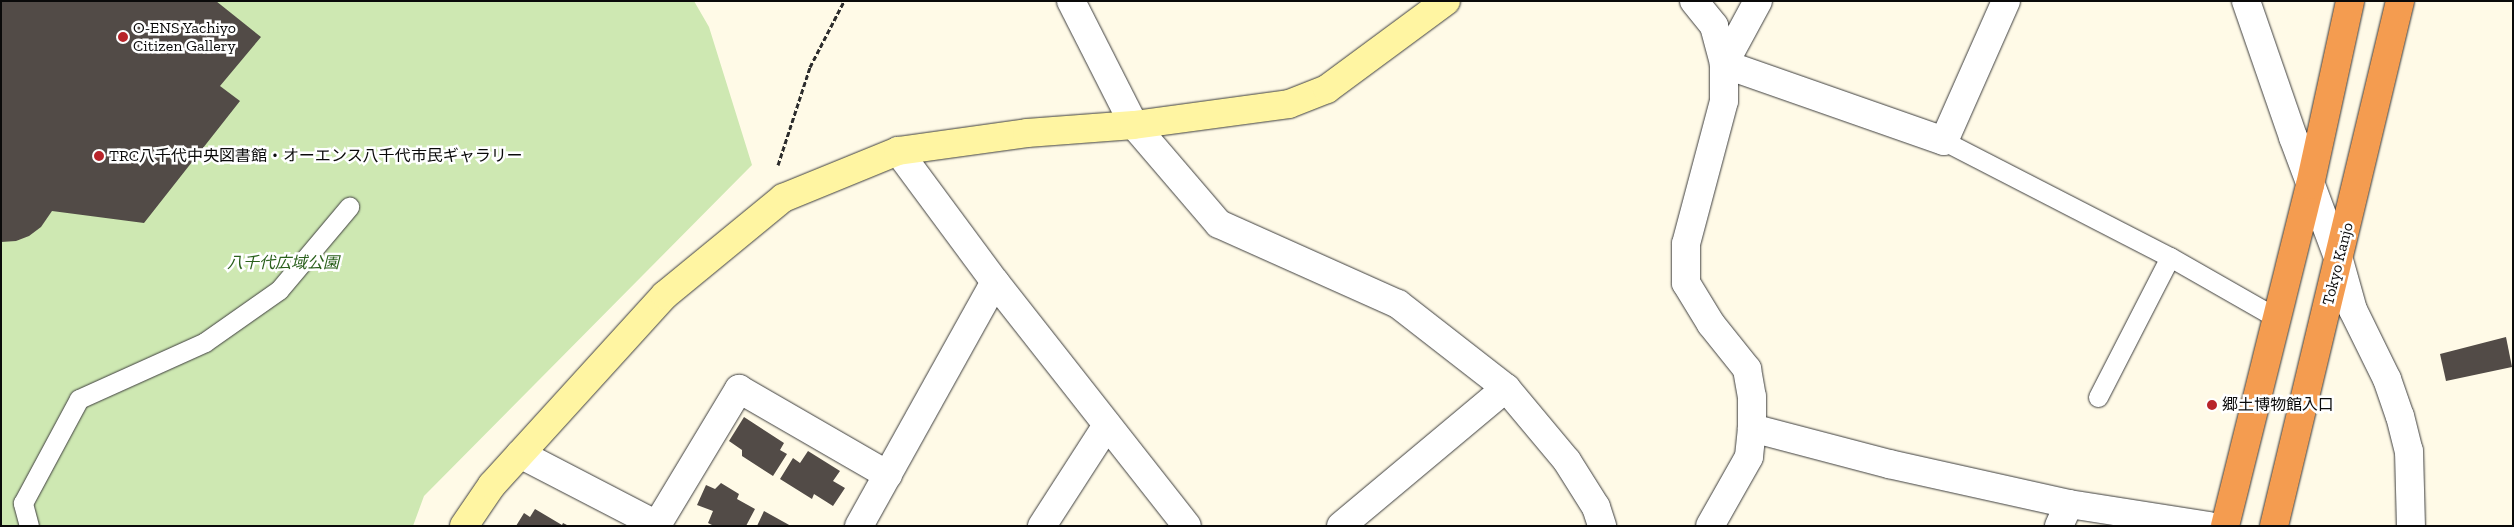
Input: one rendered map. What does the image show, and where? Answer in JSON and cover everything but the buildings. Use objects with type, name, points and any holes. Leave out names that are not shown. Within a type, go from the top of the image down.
[{"type":"highway","points":[[2225,526],[2310,184],[2350,1]]},
{"type":"highway","name":"Tokyo Kanjo","points":[[2274,526],[2400,1]]},
{"type":"street","points":[[1071,1],[1134,125],[1219,224],[1398,304],[1506,388],[1567,461],[1596,507],[1602,526]]},
{"type":"street","points":[[464,526],[492,485],[666,295],[783,198],[898,151],[1027,133],[1134,125],[1289,104],[1327,88],[1446,1]]},
{"type":"street","points":[[1694,1],[1714,26],[1724,64],[1724,101],[1686,244],[1686,283],[1711,324],[1747,369],[1752,397],[1752,428],[1749,457],[1710,526]]},
{"type":"street","points":[[1724,64],[1758,1]]},
{"type":"street","points":[[1724,64],[1944,142],[2006,1]]},
{"type":"street","points":[[2246,1],[2310,184],[2339,260],[2353,310],[2386,379],[2400,416],[2409,452],[2411,526]]},
{"type":"street","points":[[898,151],[995,282],[1187,526]]},
{"type":"street","points":[[860,526],[995,282]]},
{"type":"street","points":[[1341,526],[1506,388]]},
{"type":"street","points":[[520,454],[657,525],[739,389],[888,475]]},
{"type":"street","points":[[1042,526],[1107,425]]},
{"type":"street","points":[[1752,428],[1889,464],[2064,515],[2209,526]]},
{"type":"lane","points":[[1944,142],[2170,257],[2277,318]]},
{"type":"lane","points":[[29,526],[23,503],[79,398],[205,342],[279,290],[349,207]]},
{"type":"lane","points":[[2098,397],[2170,257]]},
{"type":"path","points":[[783,198],[776,170],[810,67],[844,1]]},
{"type":"green space","name":"八千代広域公園","points":[[1,1],[694,1],[709,27],[752,165],[424,496],[413,526],[1,526]]},
{"type":"place","name":"O-ENS Yachiyo Citizen Gallery","points":[[123,37]]},
{"type":"place","name":"TRC八千代中央図書館・オーエンス八千代市民ギャラリー","points":[[99,156]]},
{"type":"place","name":"郷土博物館入口","points":[[2212,405]]}]
